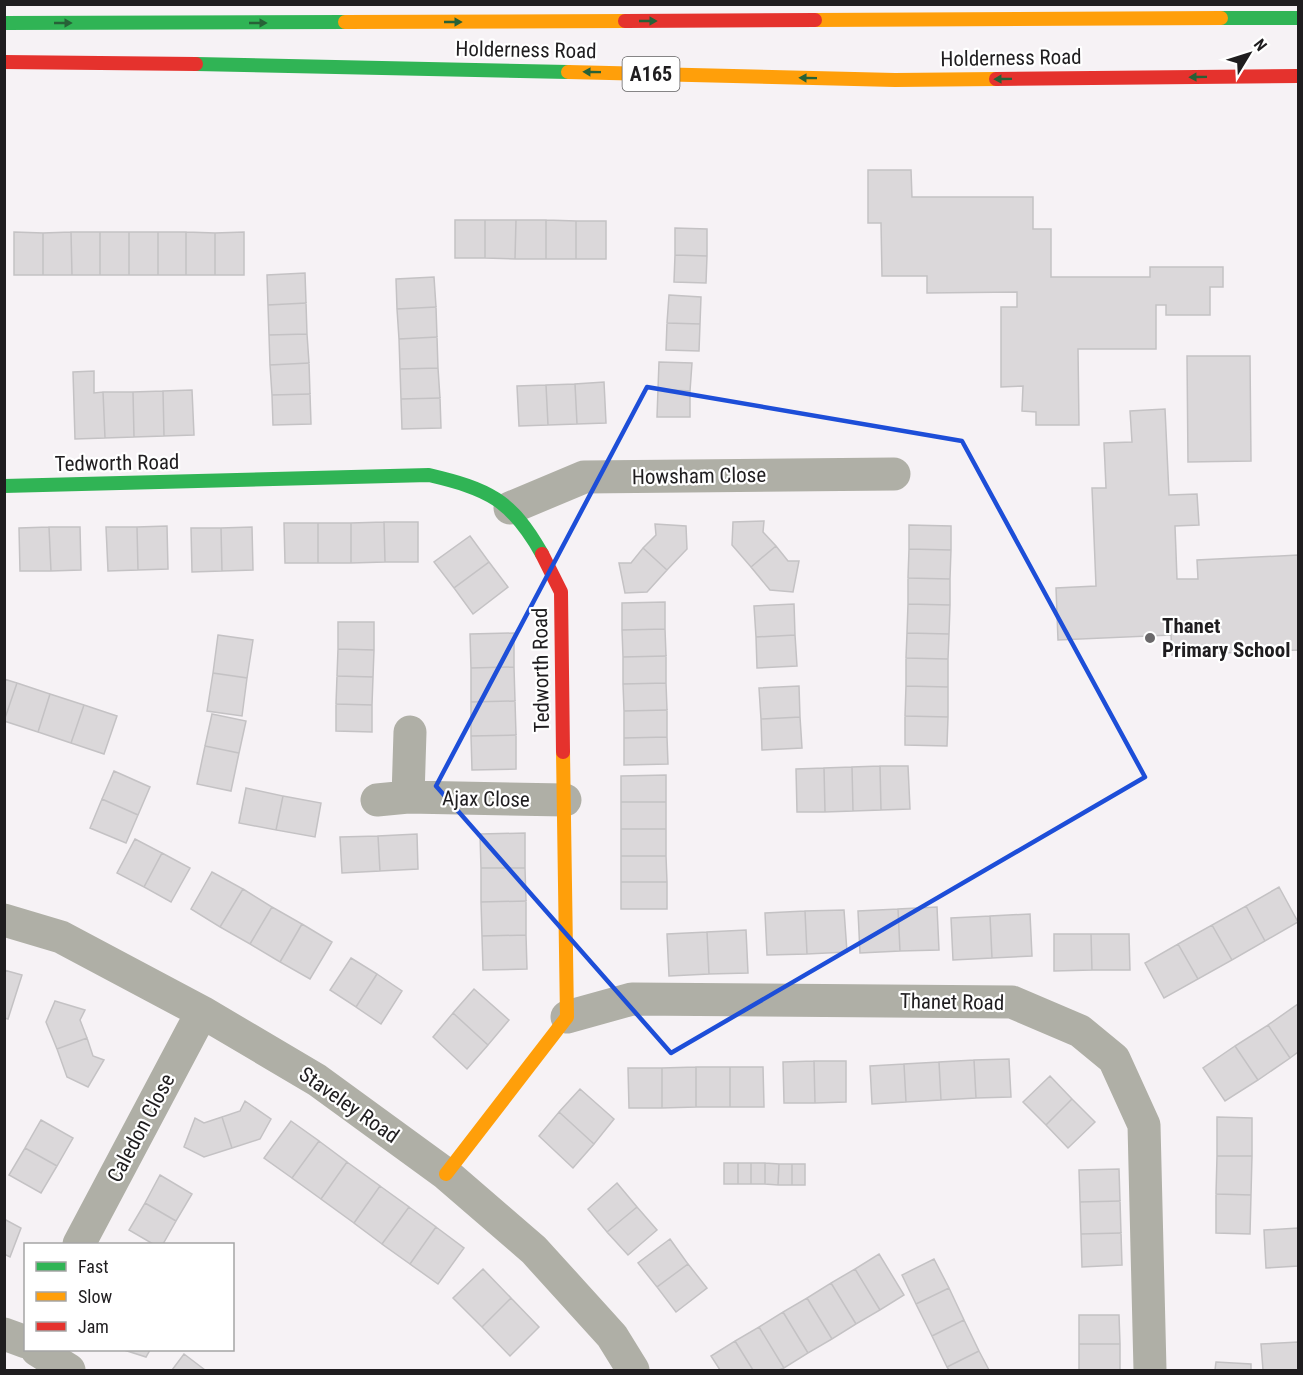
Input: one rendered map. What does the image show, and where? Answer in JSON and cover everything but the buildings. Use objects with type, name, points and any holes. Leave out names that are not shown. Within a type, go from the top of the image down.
[{"type":"main road","name":"Holderness Road","points":[[4,23],[1299,18]]},
{"type":"main road","name":"Holderness Road","points":[[4,62],[305,65],[895,80],[1299,76]]},
{"type":"main road","name":"Tedworth Road","points":[[4,486],[429,475],[477,487],[510,508],[542,549],[561,592],[567,1017]]},
{"type":"main road","points":[[446,1174],[567,1017]]},
{"type":"street","name":"Howsham Close","points":[[510,508],[584,477],[894,474]]},
{"type":"street","name":"Ajax Close","points":[[410,732],[393,798],[565,800]]},
{"type":"street","name":"Staveley Road","points":[[4,920],[61,937],[202,1012],[317,1080],[446,1174],[534,1250],[612,1336],[633,1371]]},
{"type":"street","name":"Thanet Road","points":[[567,1017],[632,999],[1012,1002],[1080,1031],[1114,1059],[1144,1125],[1150,1371]]},
{"type":"street","name":"Caledon Close","points":[[80,1243],[202,1012]]},
{"type":"street","points":[[4,1334],[24,1341]]},
{"type":"street","points":[[39,1351],[69,1371]]},
{"type":"highlighted area","points":[[647,387],[962,441],[1145,777],[671,1053],[436,786]]},
{"type":"traffic: fast","points":[[1221,18],[1298,18]]},
{"type":"traffic: fast","points":[[4,23],[345,22]]},
{"type":"traffic: fast","points":[[196,64],[568,72]]},
{"type":"traffic: fast","points":[[4,486],[429,475],[467,486],[496,499],[520,520],[542,554]]},
{"type":"traffic: slow","points":[[815,20],[1221,18]]},
{"type":"traffic: slow","points":[[345,22],[625,21]]},
{"type":"traffic: slow","points":[[568,72],[895,80],[996,79]]},
{"type":"traffic: slow","points":[[446,1174],[567,1017],[563,752]]},
{"type":"traffic: jam","points":[[625,21],[815,20]]},
{"type":"traffic: jam","points":[[4,62],[196,64]]},
{"type":"traffic: jam","points":[[996,79],[1298,76]]},
{"type":"traffic: jam","points":[[542,554],[561,592],[563,752]]},
{"type":"place","name":"Thanet Primary School","points":[[1150,638]]}]
